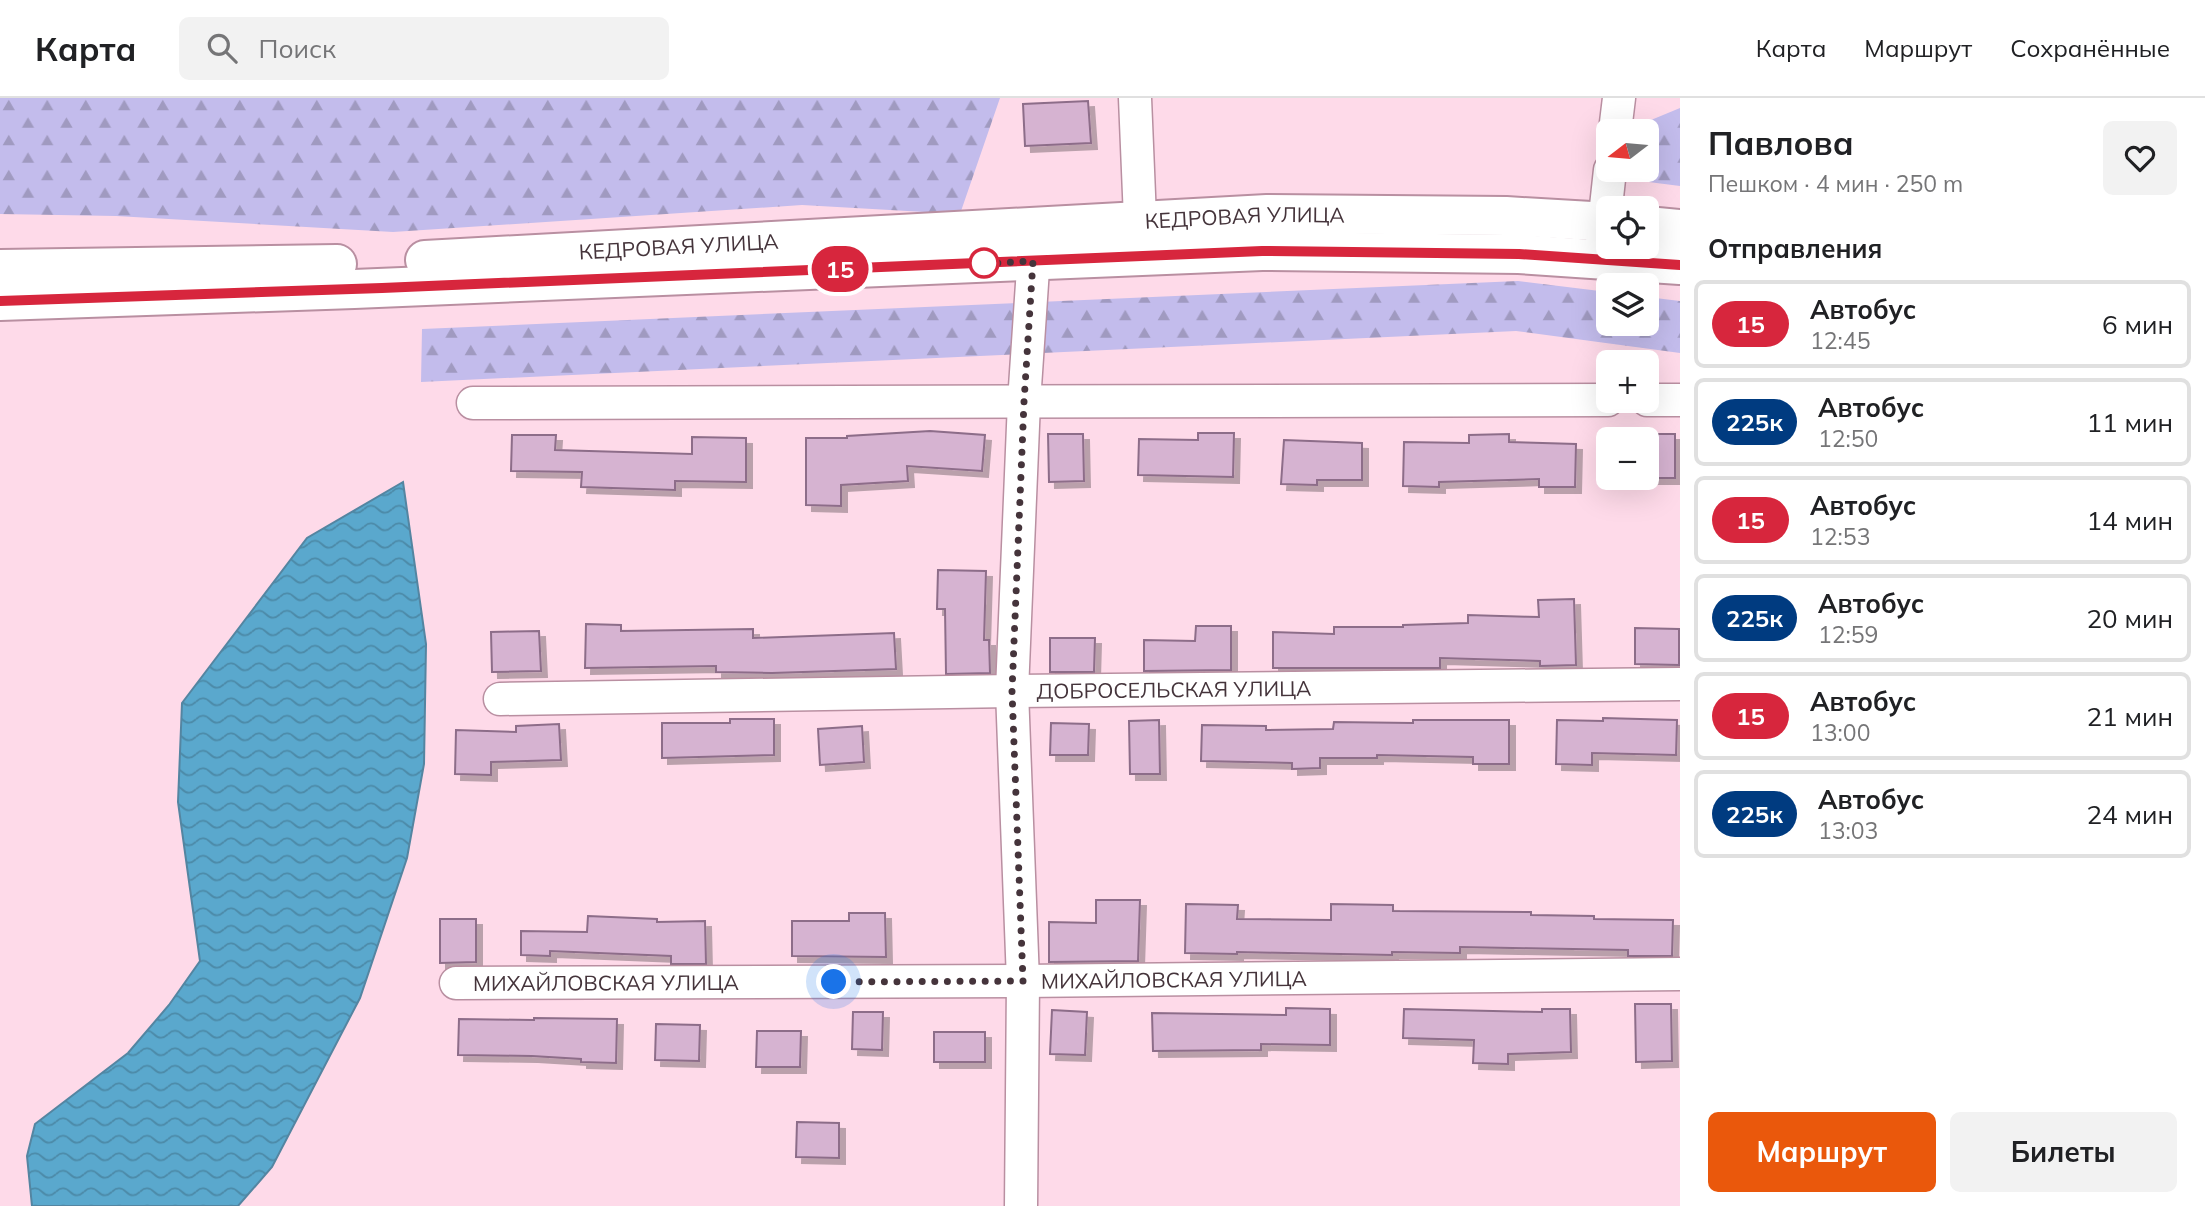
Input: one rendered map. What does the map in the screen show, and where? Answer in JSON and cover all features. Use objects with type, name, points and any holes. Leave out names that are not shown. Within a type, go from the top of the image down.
[{"type":"main road","name":"КЕДРОВАЯ УЛИЦА","points":[[0,300],[368,289],[1141,238],[1280,214],[1506,216],[1596,220]]},
{"type":"main road","points":[[1659,227],[1680,229]]},
{"type":"main road","name":"КЕДРОВАЯ УЛИЦА","points":[[1141,238],[1276,251],[1519,254],[1596,259]]},
{"type":"main road","name":"КЕДРОВАЯ УЛИЦА","points":[[0,268],[366,263],[1035,244]]},
{"type":"main road","name":"КЕДРОВАЯ УЛИЦА","points":[[1601,259],[1680,265]]},
{"type":"street","points":[[1135,98],[1141,238]]},
{"type":"street","points":[[1616,119],[1619,98]]},
{"type":"street","points":[[1021,1206],[1023,981],[1012,691],[1024,402],[1035,244]]},
{"type":"street","points":[[473,403],[1596,400]]},
{"type":"street","points":[[1659,400],[1680,400]]},
{"type":"street","name":"ДОБРОСЕЛЬСКАЯ УЛИЦА","points":[[500,699],[1680,684]]},
{"type":"street","name":"МИХАЙЛОВСКАЯ УЛИЦА","points":[[456,984],[1680,975]]},
{"type":"green space","points":[[0,98],[1000,98],[960,214],[802,205],[393,232],[116,216],[0,214]]},
{"type":"green space","points":[[1680,108],[1680,186],[1649,182],[1659,182],[1659,119],[1653,119]]},
{"type":"green space","points":[[1518,281],[1596,291],[1596,336],[1659,336],[1659,298],[1680,301],[1680,353],[1516,331],[421,382],[422,329]]},
{"type":"water","points":[[403,482],[426,644],[424,764],[407,858],[360,998],[272,1167],[238,1206],[32,1206],[27,1156],[35,1124],[128,1053],[169,1005],[200,961],[178,802],[182,703],[307,538]]},
{"type":"building","points":[[1088,101],[1091,143],[1025,146],[1023,104]]},
{"type":"building","points":[[930,431],[985,435],[982,471],[907,466],[908,481],[841,485],[841,506],[806,505],[806,438],[847,438]]},
{"type":"building","points":[[1198,433],[1234,433],[1233,477],[1138,475],[1139,439],[1198,440]]},
{"type":"building","points":[[1048,434],[1083,434],[1084,481],[1049,482]]},
{"type":"building","points":[[1509,434],[1509,442],[1576,444],[1575,487],[1539,487],[1539,479],[1439,482],[1439,487],[1403,486],[1404,442],[1469,443],[1469,435]]},
{"type":"building","points":[[1659,434],[1675,434],[1675,478],[1659,478]]},
{"type":"building","points":[[512,435],[556,435],[555,450],[692,454],[692,437],[746,438],[746,482],[675,481],[675,490],[581,487],[582,472],[511,471]]},
{"type":"building","points":[[1284,440],[1362,443],[1362,480],[1317,480],[1317,485],[1281,484]]},
{"type":"building","points":[[938,570],[986,571],[984,640],[989,640],[990,673],[946,674],[945,609],[937,609]]},
{"type":"building","points":[[1574,599],[1576,665],[1540,666],[1540,661],[1440,658],[1440,668],[1273,668],[1273,632],[1334,634],[1334,627],[1468,623],[1468,615],[1539,617],[1538,600]]},
{"type":"building","points":[[586,624],[621,625],[621,631],[753,629],[753,638],[894,633],[896,669],[772,673],[716,672],[716,666],[585,668]]},
{"type":"building","points":[[1196,626],[1231,626],[1231,670],[1144,671],[1144,640],[1195,641]]},
{"type":"building","points":[[1635,628],[1679,629],[1679,665],[1635,664]]},
{"type":"building","points":[[539,631],[541,671],[492,672],[491,632]]},
{"type":"building","points":[[1050,638],[1095,638],[1094,672],[1050,672]]},
{"type":"building","points":[[1603,718],[1677,720],[1676,755],[1592,753],[1592,765],[1556,764],[1557,720],[1603,721]]},
{"type":"building","points":[[730,719],[774,719],[774,755],[662,758],[662,723],[730,723]]},
{"type":"building","points":[[1159,720],[1160,774],[1130,774],[1129,721]]},
{"type":"building","points":[[1413,720],[1509,720],[1509,764],[1473,764],[1473,757],[1377,755],[1377,758],[1320,758],[1320,768],[1292,769],[1292,763],[1201,761],[1202,725],[1266,726],[1266,730],[1333,729],[1334,722],[1413,723]]},
{"type":"building","points":[[1051,723],[1089,724],[1088,755],[1050,755]]},
{"type":"building","points":[[559,724],[561,760],[491,762],[491,775],[455,774],[456,730],[516,732],[516,726]]},
{"type":"building","points":[[862,726],[864,762],[820,765],[818,729]]},
{"type":"building","points":[[1096,900],[1140,900],[1138,961],[1049,962],[1049,922],[1096,923]]},
{"type":"building","points":[[1186,904],[1238,905],[1237,919],[1331,920],[1331,904],[1393,905],[1393,911],[1531,912],[1531,915],[1594,916],[1594,919],[1673,920],[1672,956],[1628,956],[1628,950],[1460,947],[1460,953],[1392,952],[1392,955],[1185,953]]},
{"type":"building","points":[[849,913],[885,913],[886,957],[792,956],[792,921],[849,921]]},
{"type":"building","points":[[588,916],[657,919],[657,922],[705,921],[706,964],[671,964],[671,956],[550,951],[550,956],[521,955],[521,931],[587,932]]},
{"type":"building","points":[[440,919],[476,919],[476,962],[440,963]]},
{"type":"building","points":[[1635,1004],[1671,1004],[1672,1061],[1636,1062]]},
{"type":"building","points":[[1286,1008],[1330,1009],[1330,1045],[1261,1044],[1261,1050],[1153,1051],[1152,1013],[1286,1015]]},
{"type":"building","points":[[1404,1009],[1542,1012],[1542,1009],[1570,1009],[1571,1052],[1508,1054],[1508,1064],[1473,1063],[1474,1040],[1403,1038]]},
{"type":"building","points":[[1052,1010],[1087,1012],[1085,1055],[1050,1054]]},
{"type":"building","points":[[853,1012],[883,1012],[882,1050],[852,1049]]},
{"type":"building","points":[[459,1019],[617,1019],[616,1063],[532,1056],[458,1055]]},
{"type":"building","points":[[656,1024],[700,1025],[699,1061],[655,1060]]},
{"type":"building","points":[[757,1031],[801,1031],[800,1067],[756,1067]]},
{"type":"building","points":[[934,1032],[985,1032],[985,1062],[934,1062]]},
{"type":"building","points":[[797,1122],[839,1123],[839,1158],[796,1157]]},
{"type":"bus line","name":"15","points":[[0,301],[382,288],[1262,251],[1519,254],[1680,265]]},
{"type":"route","points":[[834,982],[1023,981],[1012,691],[1024,402],[1033,261],[979,264],[984,263]]}]
